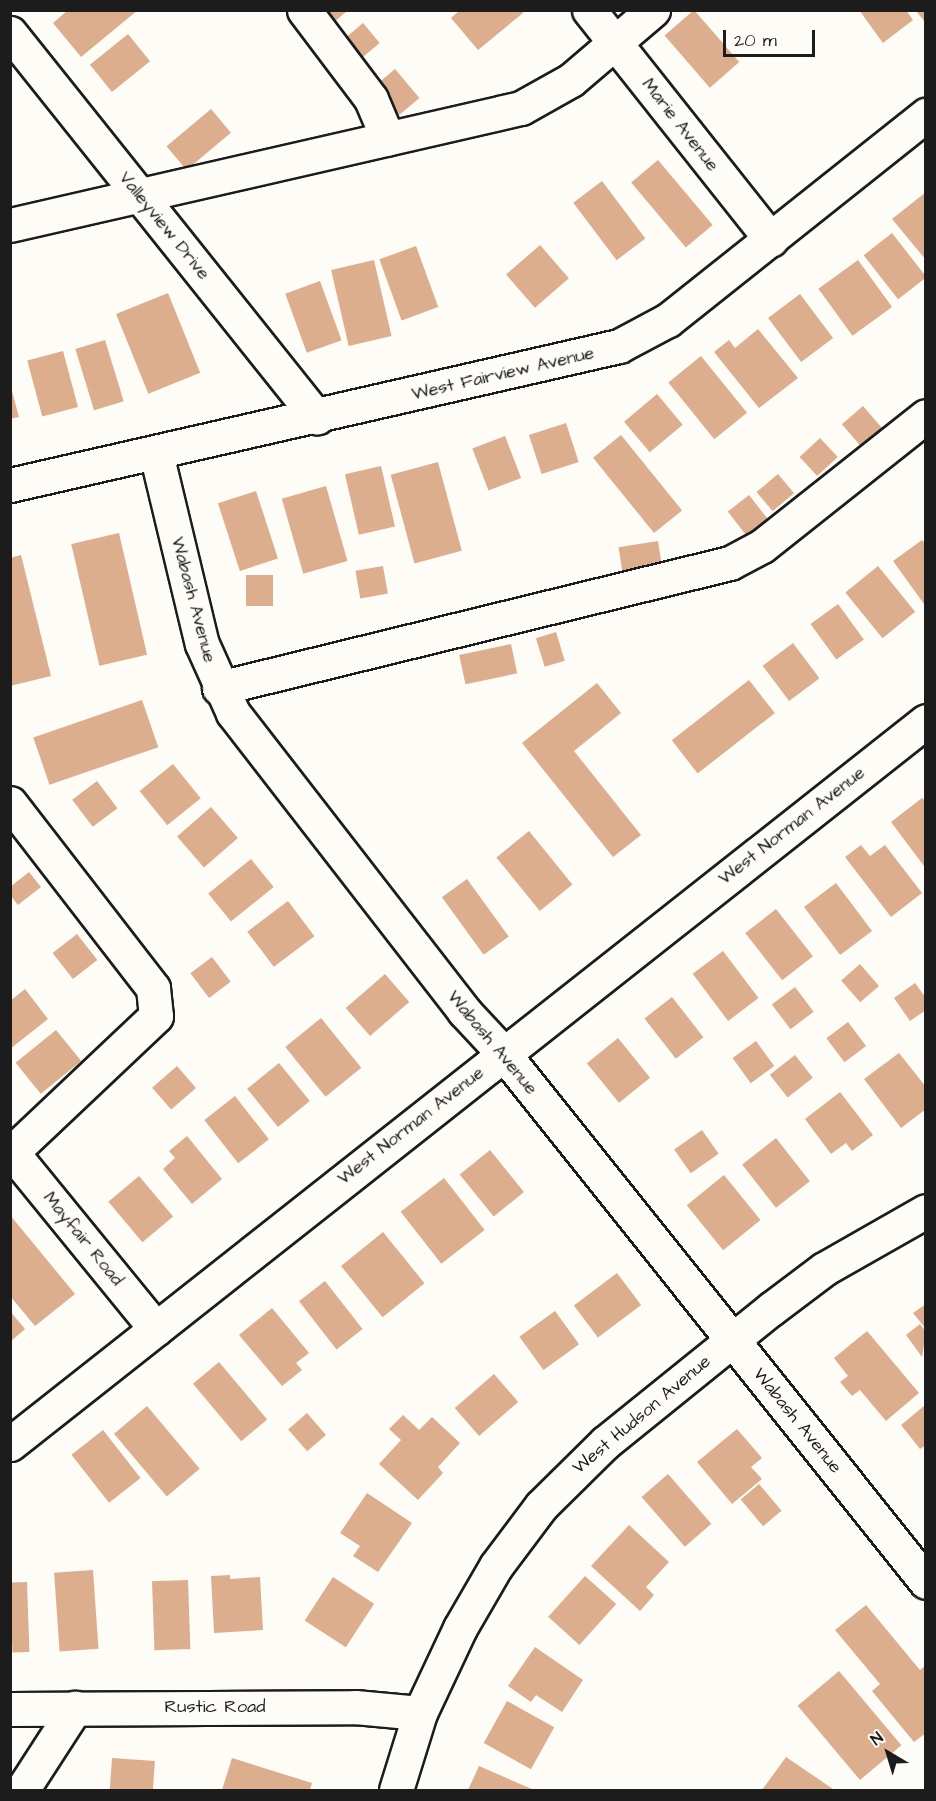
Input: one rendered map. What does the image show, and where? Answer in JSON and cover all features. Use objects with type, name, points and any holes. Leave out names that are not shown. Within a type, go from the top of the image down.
[{"type":"street","points":[[304,10],[371,99],[388,139]]},
{"type":"street","name":"Marie Avenue","points":[[589,10],[771,240]]},
{"type":"street","points":[[10,225],[521,108],[571,80],[653,10]]},
{"type":"street","name":"Valleyview Drive","points":[[10,33],[317,418]]},
{"type":"street","name":"West Fairview Avenue","points":[[10,485],[317,418],[620,346],[668,320],[926,115]]},
{"type":"street","points":[[219,688],[730,563],[762,546],[926,416]]},
{"type":"street","name":"Wabash Avenue","points":[[156,453],[202,644],[219,688],[295,796],[464,1011],[503,1053],[926,1582]]},
{"type":"street","name":"West Norman Avenue","points":[[10,1444],[926,721]]},
{"type":"street","points":[[10,803],[153,988],[156,1016],[11,1151]]},
{"type":"street","name":"Mayfair Road","points":[[11,1151],[156,1329]]},
{"type":"street","name":"West Hudson Avenue","points":[[396,1791],[420,1713],[490,1576],[541,1506],[606,1442],[824,1269],[926,1211]]},
{"type":"street","name":"Rustic Road","points":[[10,1709],[355,1707],[420,1713]]},
{"type":"street","points":[[22,1791],[75,1708]]},
{"type":"building","points":[[68,10],[138,10],[81,57],[53,23]]},
{"type":"building","points":[[319,10],[348,10],[331,25]]},
{"type":"building","points":[[460,10],[521,10],[523,13],[478,50],[451,18]]},
{"type":"building","points":[[694,10],[739,62],[710,88],[665,36]]},
{"type":"building","points":[[859,10],[906,10],[913,20],[883,43]]},
{"type":"building","points":[[915,10],[926,10],[926,23]]},
{"type":"building","points":[[363,23],[380,43],[357,62],[341,42]]},
{"type":"building","points":[[128,34],[150,61],[112,92],[90,65]]},
{"type":"building","points":[[395,69],[419,98],[400,115],[375,86]]},
{"type":"building","points":[[211,109],[231,133],[186,170],[167,146]]},
{"type":"building","points":[[658,160],[713,225],[686,248],[631,182]]},
{"type":"building","points":[[602,181],[645,239],[617,260],[573,203]]},
{"type":"building","points":[[926,192],[926,260],[892,219]]},
{"type":"building","points":[[892,233],[926,277],[898,299],[864,255]]},
{"type":"building","points":[[540,245],[569,278],[535,308],[506,275]]},
{"type":"building","points":[[416,246],[438,307],[402,320],[379,259]]},
{"type":"building","points":[[374,260],[392,336],[349,346],[331,270]]},
{"type":"building","points":[[858,260],[892,307],[852,336],[818,289]]},
{"type":"building","points":[[320,281],[342,340],[307,353],[285,294]]},
{"type":"building","points":[[168,293],[200,373],[148,394],[116,314]]},
{"type":"building","points":[[800,294],[833,338],[801,362],[768,318]]},
{"type":"building","points":[[758,329],[798,378],[759,408],[714,352],[729,340],[735,348]]},
{"type":"building","points":[[105,340],[124,401],[94,410],[75,349]]},
{"type":"building","points":[[63,351],[78,407],[42,417],[27,361]]},
{"type":"building","points":[[701,356],[747,413],[714,439],[668,382]]},
{"type":"building","points":[[10,384],[19,417],[10,419]]},
{"type":"building","points":[[657,394],[683,425],[650,452],[624,422]]},
{"type":"building","points":[[863,406],[884,430],[863,449],[842,424]]},
{"type":"building","points":[[566,423],[579,462],[542,474],[529,435]]},
{"type":"building","points":[[621,435],[682,510],[654,533],[593,458]]},
{"type":"building","points":[[505,436],[521,478],[488,491],[472,449]]},
{"type":"building","points":[[820,438],[838,457],[817,476],[800,457]]},
{"type":"building","points":[[438,462],[462,551],[414,564],[391,475]]},
{"type":"building","points":[[381,466],[395,526],[359,535],[345,474]]},
{"type":"building","points":[[778,474],[794,493],[773,511],[757,492]]},
{"type":"building","points":[[326,486],[347,561],[303,574],[282,499]]},
{"type":"building","points":[[256,491],[278,559],[240,571],[218,503]]},
{"type":"building","points":[[749,495],[768,519],[747,536],[728,512]]},
{"type":"building","points":[[119,533],[147,655],[99,666],[71,544]]},
{"type":"building","points":[[922,540],[926,544],[924,604],[893,561]]},
{"type":"building","points":[[658,541],[662,567],[623,573],[618,547]]},
{"type":"building","points":[[21,555],[51,676],[10,686],[10,558]]},
{"type":"building","points":[[383,566],[388,594],[360,598],[355,571]]},
{"type":"building","points":[[878,566],[915,612],[882,638],[845,592]]},
{"type":"building","points":[[246,575],[273,575],[273,606],[246,606]]},
{"type":"building","points":[[838,604],[864,640],[836,660],[810,624]]},
{"type":"building","points":[[556,632],[565,661],[545,667],[536,638]]},
{"type":"building","points":[[793,643],[819,678],[789,701],[763,666]]},
{"type":"building","points":[[511,644],[517,673],[465,684],[459,655]]},
{"type":"building","points":[[749,680],[775,713],[698,773],[672,740]]},
{"type":"building","points":[[597,683],[621,713],[574,751],[641,835],[613,857],[522,743]]},
{"type":"building","points":[[142,700],[158,747],[50,785],[33,737]]},
{"type":"building","points":[[173,764],[201,798],[167,825],[140,791]]},
{"type":"building","points":[[97,781],[117,808],[93,827],[72,800]]},
{"type":"building","points":[[922,798],[926,802],[924,866],[891,822]]},
{"type":"building","points":[[211,807],[238,838],[204,867],[177,837]]},
{"type":"building","points":[[529,831],[572,885],[540,911],[496,857]]},
{"type":"building","points":[[861,845],[870,856],[885,845],[922,893],[891,917],[845,857]]},
{"type":"building","points":[[251,859],[274,887],[231,922],[208,894]]},
{"type":"building","points":[[29,872],[41,887],[18,905],[10,895],[10,887]]},
{"type":"building","points":[[467,879],[509,936],[484,955],[442,897]]},
{"type":"building","points":[[836,883],[872,931],[840,955],[804,907]]},
{"type":"building","points":[[288,901],[314,936],[274,967],[247,932]]},
{"type":"building","points":[[776,909],[813,956],[782,980],[745,933]]},
{"type":"building","points":[[77,934],[97,960],[73,979],[53,953]]},
{"type":"building","points":[[723,951],[759,998],[728,1021],[693,974]]},
{"type":"building","points":[[212,957],[231,982],[209,998],[190,973]]},
{"type":"building","points":[[860,964],[879,986],[860,1002],[841,980]]},
{"type":"building","points":[[385,974],[409,1002],[370,1036],[346,1008]]},
{"type":"building","points":[[915,983],[926,998],[926,1010],[910,1021],[894,998]]},
{"type":"building","points":[[795,987],[814,1012],[790,1029],[772,1004]]},
{"type":"building","points":[[25,989],[48,1019],[10,1049],[10,1001]]},
{"type":"building","points":[[672,997],[703,1037],[676,1059],[644,1019]]},
{"type":"building","points":[[321,1018],[361,1068],[326,1097],[285,1047]]},
{"type":"building","points":[[848,1022],[866,1046],[844,1062],[826,1038]]},
{"type":"building","points":[[56,1030],[81,1061],[41,1094],[16,1063]]},
{"type":"building","points":[[618,1038],[650,1078],[619,1103],[587,1063]]},
{"type":"building","points":[[756,1041],[774,1066],[751,1083],[733,1058]]},
{"type":"building","points":[[899,1053],[926,1087],[926,1109],[901,1128],[864,1079]]},
{"type":"building","points":[[795,1055],[813,1078],[788,1098],[770,1075]]},
{"type":"building","points":[[279,1063],[310,1101],[278,1127],[247,1089]]},
{"type":"building","points":[[177,1066],[196,1088],[171,1110],[152,1088]]},
{"type":"building","points":[[840,1092],[873,1135],[852,1151],[846,1143],[831,1154],[805,1119]]},
{"type":"building","points":[[235,1096],[269,1139],[238,1163],[204,1120]]},
{"type":"building","points":[[702,1130],[719,1154],[691,1173],[674,1150]]},
{"type":"building","points":[[187,1136],[222,1179],[192,1204],[163,1169],[175,1158],[169,1151]]},
{"type":"building","points":[[776,1138],[810,1181],[776,1208],[742,1164]]},
{"type":"building","points":[[490,1150],[524,1192],[494,1217],[460,1175]]},
{"type":"building","points":[[724,1175],[761,1220],[723,1250],[687,1205]]},
{"type":"building","points":[[139,1176],[173,1217],[142,1242],[108,1202]]},
{"type":"building","points":[[444,1178],[485,1230],[441,1264],[401,1212]]},
{"type":"building","points":[[10,1215],[75,1294],[35,1326],[10,1296]]},
{"type":"building","points":[[383,1232],[425,1283],[383,1317],[341,1266]]},
{"type":"building","points":[[617,1273],[641,1305],[598,1337],[574,1305]]},
{"type":"building","points":[[325,1281],[363,1329],[337,1349],[299,1301]]},
{"type":"building","points":[[926,1304],[926,1329],[913,1313]]},
{"type":"building","points":[[272,1308],[309,1353],[296,1363],[302,1370],[282,1386],[239,1335]]},
{"type":"building","points":[[10,1311],[25,1329],[10,1342]]},
{"type":"building","points":[[555,1311],[579,1344],[544,1370],[519,1337]]},
{"type":"building","points":[[920,1324],[926,1332],[922,1357],[906,1335]]},
{"type":"building","points":[[867,1331],[919,1393],[886,1421],[860,1390],[852,1396],[840,1382],[848,1376],[834,1358]]},
{"type":"building","points":[[219,1362],[267,1419],[241,1441],[193,1384]]},
{"type":"building","points":[[494,1374],[518,1402],[479,1436],[455,1408]]},
{"type":"building","points":[[147,1406],[200,1469],[167,1496],[114,1434]]},
{"type":"building","points":[[924,1406],[926,1445],[920,1449],[901,1425]]},
{"type":"building","points":[[307,1413],[326,1435],[307,1451],[288,1429]]},
{"type":"building","points":[[403,1415],[419,1430],[432,1417],[460,1443],[438,1467],[443,1473],[418,1500],[379,1464],[401,1440],[389,1429]]},
{"type":"building","points":[[737,1429],[762,1458],[751,1467],[762,1479],[732,1504],[697,1462]]},
{"type":"building","points":[[103,1430],[141,1478],[109,1503],[71,1455]]},
{"type":"building","points":[[668,1474],[711,1524],[685,1547],[642,1497]]},
{"type":"building","points":[[759,1484],[781,1511],[763,1526],[741,1499]]},
{"type":"building","points":[[367,1493],[412,1523],[378,1572],[353,1556],[360,1546],[340,1533]]},
{"type":"building","points":[[629,1525],[669,1562],[646,1587],[654,1595],[640,1611],[591,1566]]},
{"type":"building","points":[[93,1570],[99,1649],[60,1652],[54,1573]]},
{"type":"building","points":[[230,1575],[230,1579],[260,1577],[263,1630],[214,1633],[211,1576]]},
{"type":"building","points":[[585,1576],[616,1604],[579,1645],[548,1617]]},
{"type":"building","points":[[333,1577],[374,1604],[346,1647],[305,1621]]},
{"type":"building","points":[[188,1580],[190,1649],[154,1650],[152,1581]]},
{"type":"building","points":[[27,1582],[29,1652],[12,1653],[10,1583]]},
{"type":"building","points":[[866,1605],[920,1670],[926,1665],[926,1733],[914,1742],[872,1691],[880,1684],[835,1630]]},
{"type":"building","points":[[535,1647],[583,1680],[562,1712],[536,1695],[531,1702],[508,1686]]},
{"type":"building","points":[[839,1671],[901,1745],[860,1780],[798,1706]]},
{"type":"building","points":[[507,1701],[554,1727],[531,1769],[484,1743]]},
{"type":"building","points":[[786,1757],[833,1789],[762,1790]]},
{"type":"building","points":[[112,1758],[155,1761],[153,1790],[110,1790]]},
{"type":"building","points":[[232,1758],[312,1783],[310,1790],[222,1790]]},
{"type":"building","points":[[479,1766],[534,1790],[468,1790]]}]
